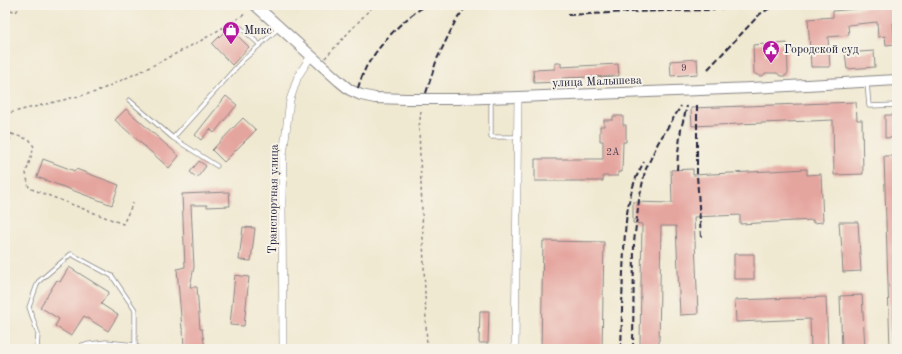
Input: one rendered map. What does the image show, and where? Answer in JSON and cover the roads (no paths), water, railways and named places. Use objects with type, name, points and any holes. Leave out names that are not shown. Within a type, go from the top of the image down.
[{"type":"main road","name":"улица Малышева","points":[[255,5],[350,90],[361,95],[375,98],[491,98],[752,88],[897,80]]},
{"type":"street","name":"Транспортная улица","points":[[283,349],[283,155],[290,100],[298,76],[311,56]]},
{"type":"street","points":[[515,349],[518,97]]},
{"type":"lane","points":[[173,138],[242,61],[280,27]]},
{"type":"lane","points":[[241,28],[260,46]]},
{"type":"lane","points":[[867,82],[869,106],[897,106]]},
{"type":"lane","points":[[491,98],[492,137],[518,137]]},
{"type":"lane","points":[[129,100],[173,138],[217,166]]},
{"type":"lane","points":[[37,349],[38,334],[29,307],[38,282],[71,254],[112,276],[135,310],[135,345]]},
{"type":"lane","points":[[79,349],[82,345],[106,342],[135,345],[140,349]]},
{"type":"railway","points":[[358,88],[366,67],[378,49],[401,24],[427,5]]},
{"type":"railway","points":[[426,93],[437,59],[455,22],[467,5]]},
{"type":"railway","points":[[568,15],[706,10],[752,5]]},
{"type":"railway","points":[[708,69],[760,14],[775,5]]},
{"type":"railway","points":[[697,105],[697,175],[701,237]]},
{"type":"railway","points":[[633,349],[634,242],[639,200],[645,171],[658,143],[681,106]]},
{"type":"railway","points":[[677,170],[681,129],[687,106]]},
{"type":"railway","points":[[621,349],[625,230],[629,202],[637,175],[644,162]]},
{"type":"place","name":"Микс","points":[[231,45]]},
{"type":"place","name":"Городской суд","points":[[771,64]]}]
